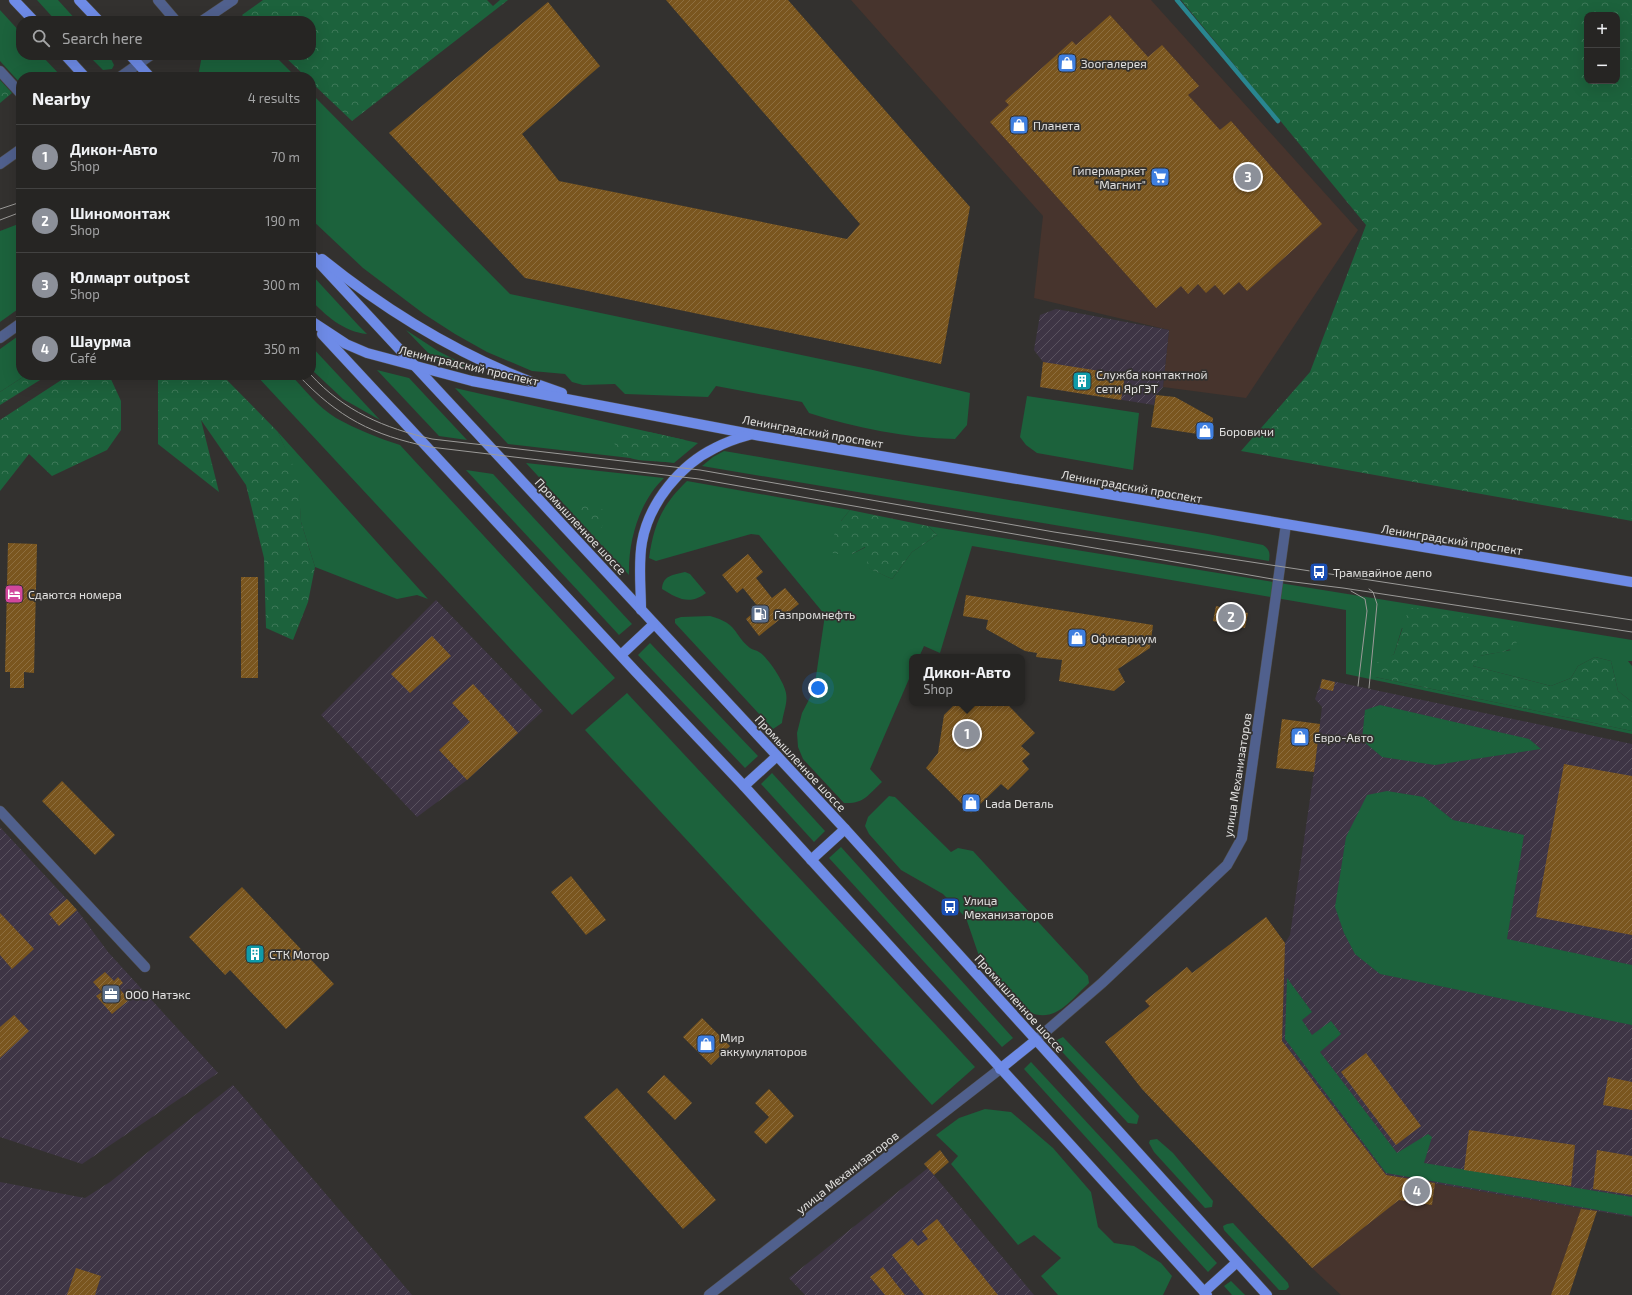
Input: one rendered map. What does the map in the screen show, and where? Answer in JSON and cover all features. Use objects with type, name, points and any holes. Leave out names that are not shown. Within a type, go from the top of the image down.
[{"type":"main road","points":[[14,0],[29,16]]},
{"type":"main road","points":[[79,0],[94,16]]},
{"type":"main road","points":[[70,60],[80,72]]},
{"type":"main road","points":[[134,60],[145,72]]},
{"type":"main road","name":"Ленинградский проспект","points":[[316,253],[365,292],[443,342],[474,358],[522,380],[629,412]]},
{"type":"main road","name":"Промышленное шоссе","points":[[316,259],[845,829],[1236,1263],[1267,1295]]},
{"type":"main road","name":"Ленинградский проспект","points":[[316,324],[346,344],[367,353],[416,367],[472,381],[629,412],[1632,582]]},
{"type":"main road","points":[[316,326],[744,786],[1205,1293],[1236,1263]]},
{"type":"main road","points":[[641,610],[640,556],[642,541],[650,514],[672,483],[700,457],[714,448],[752,434]]},
{"type":"main road","points":[[621,655],[654,624]]},
{"type":"main road","points":[[744,786],[777,756]]},
{"type":"main road","points":[[811,860],[845,829]]},
{"type":"main road","points":[[1000,1069],[1036,1040]]},
{"type":"street","points":[[158,0],[172,16]]},
{"type":"street","points":[[210,16],[234,0]]},
{"type":"street","points":[[127,72],[144,60]]},
{"type":"street","points":[[0,71],[16,89]]},
{"type":"street","points":[[0,164],[16,153]]},
{"type":"street","points":[[0,338],[16,327]]},
{"type":"street","name":"улица Механизаторов","points":[[1036,1040],[1102,983],[1227,865],[1242,838],[1286,524]]},
{"type":"street","points":[[0,811],[145,967]]},
{"type":"street","name":"улица Механизаторов","points":[[709,1295],[1000,1069]]},
{"type":"shaded area","name":"Гипермаркет \"Магнит\"","points":[[851,0],[1151,0],[1358,230],[1246,398],[1163,387],[1169,330],[1034,298],[1043,216]]},
{"type":"shaded area","points":[[1056,309],[1169,330],[1163,387],[1156,395],[1154,405],[1040,387],[1043,362],[1034,350],[1040,315]]},
{"type":"shaded area","points":[[436,600],[543,711],[467,780],[417,817],[321,715]]},
{"type":"shaded area","points":[[1322,679],[1632,744],[1632,1217],[1386,1175],[1282,1041],[1285,943],[1290,935],[1314,772],[1322,707],[1315,699]]},
{"type":"shaded area","points":[[0,827],[77,910],[108,952],[218,1073],[82,1164],[0,1137]]},
{"type":"shaded area","points":[[1266,917],[1285,943],[1282,1041],[1386,1175],[1597,1211],[1569,1295],[1341,1295],[1312,1268],[1142,1089],[1105,1042],[1149,1007],[1145,1001],[1187,967],[1193,973]]},
{"type":"shaded area","points":[[233,1085],[412,1295],[0,1295],[0,1182],[85,1198],[110,1182]]},
{"type":"shaded area","points":[[928,1168],[1034,1295],[805,1295],[789,1278]]},
{"type":"green space","points":[[37,0],[58,0],[72,16],[51,16]]},
{"type":"green space","points":[[263,0],[487,0],[493,6],[500,0],[508,0],[352,121],[316,87],[316,72],[301,72],[288,60],[316,60],[316,16],[242,15]]},
{"type":"green space","points":[[1181,0],[1632,0],[1632,521],[1241,451],[1310,372],[1366,225]]},
{"type":"green space","points":[[0,10],[16,28],[16,60],[46,60],[57,72],[16,72],[16,79],[0,61]]},
{"type":"green space","points":[[93,60],[112,60],[114,65],[112,69],[103,70]]},
{"type":"green space","points":[[201,60],[279,60],[291,72],[199,72]]},
{"type":"green space","points":[[0,80],[12,93],[0,103]]},
{"type":"green space","points":[[316,98],[510,294],[873,370],[970,393],[967,425],[955,439],[918,437],[863,428],[809,413],[802,402],[716,386],[708,397],[625,394],[615,384],[583,385],[572,382],[565,374],[532,371],[487,352],[424,314],[363,268],[316,224]]},
{"type":"green space","points":[[16,225],[16,311],[0,322],[0,231]]},
{"type":"green space","points":[[316,279],[367,334],[359,333],[343,326],[316,305]]},
{"type":"green space","points":[[406,330],[438,351],[485,375],[435,360]]},
{"type":"green space","points":[[16,338],[16,380],[18,380],[0,392],[0,349]]},
{"type":"green space","points":[[316,351],[380,420],[343,399],[316,374]]},
{"type":"green space","points":[[377,370],[409,378],[467,440],[439,436]]},
{"type":"green space","points":[[18,380],[40,380],[0,405],[0,392]]},
{"type":"green space","points":[[61,380],[111,380],[121,401],[121,430],[107,450],[52,476],[29,454],[0,491],[0,420]]},
{"type":"green space","points":[[158,380],[227,380],[278,432],[299,479],[301,522],[315,567],[308,602],[293,640],[266,628],[264,558],[246,485],[201,420],[219,492],[158,444]]},
{"type":"green space","points":[[261,380],[296,380],[329,414],[367,433],[400,445],[615,678],[572,715]]},
{"type":"green space","points":[[455,388],[698,443],[674,463],[508,444]]},
{"type":"green space","points":[[1027,396],[1139,413],[1133,470],[1037,453],[1026,445],[1020,437]]},
{"type":"green space","points":[[616,430],[646,435],[649,432],[685,440],[668,462],[635,459],[628,457],[617,448],[613,440]]},
{"type":"green space","points":[[278,432],[428,599],[417,595],[397,599],[315,567],[301,522],[298,479]]},
{"type":"green space","points":[[724,451],[1208,534],[1263,545],[1269,552],[1269,561],[702,466],[713,457]]},
{"type":"green space","points":[[526,463],[664,478],[648,498],[637,523],[633,536],[629,562],[629,575]]},
{"type":"green space","points":[[466,470],[493,474],[632,624],[619,635]]},
{"type":"green space","points":[[687,481],[850,510],[841,521],[852,554],[866,547],[869,568],[892,579],[912,552],[937,535],[928,526],[1632,640],[1632,661],[1628,661],[1632,666],[1632,702],[1618,691],[1611,661],[1595,657],[1578,666],[1571,678],[1551,686],[1473,666],[1479,656],[1511,650],[1402,628],[1394,654],[1385,660],[1375,677],[1632,731],[1632,734],[1346,674],[1346,610],[972,546],[940,653],[924,646],[920,654],[909,654],[909,679],[870,769],[882,782],[865,798],[856,802],[844,803],[803,759],[798,747],[797,733],[802,713],[814,690],[825,615],[759,535],[751,534],[656,561],[649,558],[660,516],[671,498]]},
{"type":"green space","points":[[589,501],[599,503],[605,515],[600,534],[585,520],[577,507]]},
{"type":"green space","points":[[850,510],[928,526],[937,535],[912,552],[892,579],[868,568],[865,547],[852,554],[833,554],[831,541],[841,521]]},
{"type":"green space","points":[[685,572],[690,574],[706,593],[700,597],[689,600],[678,598],[662,589],[664,581],[669,576]]},
{"type":"green space","points":[[1409,608],[1418,608],[1524,628],[1520,637],[1512,648],[1502,652],[1480,656],[1473,666],[1551,686],[1571,678],[1578,666],[1595,657],[1611,661],[1618,691],[1632,702],[1632,731],[1375,677],[1372,665],[1394,654]]},
{"type":"green space","points":[[710,616],[726,622],[731,626],[744,643],[762,654],[771,664],[779,677],[785,689],[786,700],[782,723],[773,729],[675,623],[675,619],[681,617]]},
{"type":"green space","points":[[650,643],[758,756],[745,768],[638,655]]},
{"type":"green space","points":[[627,693],[975,1067],[932,1105],[585,730]]},
{"type":"green space","points":[[1380,705],[1529,739],[1541,749],[1435,765],[1382,757],[1362,740],[1365,710]]},
{"type":"green space","points":[[772,773],[825,831],[814,842],[761,784]]},
{"type":"green space","points":[[1387,791],[1424,797],[1453,820],[1524,835],[1507,939],[1632,965],[1632,1025],[1380,974],[1355,954],[1344,933],[1335,907],[1346,837],[1367,795]]},
{"type":"green space","points":[[889,796],[895,797],[951,852],[958,848],[973,851],[1088,976],[1089,983],[1069,1003],[1055,1013],[1047,1015],[1038,1015],[1029,1012],[979,956],[966,918],[943,894],[901,870],[869,834],[865,826],[868,817]]},
{"type":"green space","points":[[841,847],[1013,1038],[1002,1047],[829,858]]},
{"type":"green space","points":[[1287,978],[1312,1012],[1302,1020],[1312,1035],[1331,1021],[1341,1034],[1320,1052],[1397,1153],[1428,1134],[1432,1137],[1424,1163],[1632,1197],[1632,1216],[1386,1173],[1285,1039]]},
{"type":"green space","points":[[1063,1037],[1139,1116],[1137,1124],[1128,1123],[1053,1042]]},
{"type":"green space","points":[[1031,1062],[1217,1263],[1208,1272],[1024,1069]]},
{"type":"green space","points":[[985,1109],[1011,1112],[1053,1148],[1091,1192],[1098,1227],[1114,1243],[1134,1246],[1161,1263],[1172,1276],[1163,1295],[1058,1295],[1041,1276],[1061,1258],[1034,1235],[1018,1245],[951,1164],[958,1156],[936,1135],[959,1118]]},
{"type":"green space","points":[[1157,1139],[1173,1153],[1213,1201],[1212,1207],[1205,1208],[1154,1152],[1149,1143],[1150,1140]]},
{"type":"green space","points":[[1233,1223],[1288,1283],[1289,1287],[1286,1290],[1279,1290],[1224,1230],[1223,1226]]},
{"type":"green space","points":[[1231,1281],[1245,1295],[1232,1295],[1224,1286]]},
{"type":"building","points":[[666,0],[788,0],[970,207],[941,364],[525,278],[389,133],[548,2],[600,66],[522,134],[559,181],[847,239],[860,224]]},
{"type":"building","name":"Гипермаркет \"Магнит\"","points":[[1110,15],[1148,57],[1162,45],[1199,86],[1188,95],[1220,130],[1231,121],[1322,224],[1247,291],[1239,282],[1224,295],[1215,285],[1206,293],[1198,284],[1188,294],[1181,286],[1156,308],[990,122],[1009,105],[1005,101],[1072,41],[1076,45]]},
{"type":"building","name":"Служба контактной сети ЯрГЭТ","points":[[1043,362],[1125,375],[1121,400],[1040,387]]},
{"type":"building","points":[[1156,395],[1175,397],[1213,418],[1211,436],[1151,427]]},
{"type":"building","points":[[8,543],[37,544],[34,673],[24,672],[24,688],[10,688],[10,672],[5,672]]},
{"type":"building","points":[[748,554],[763,572],[756,578],[772,598],[785,588],[799,604],[759,636],[746,619],[759,608],[743,588],[737,593],[722,575]]},
{"type":"building","points":[[241,577],[258,577],[258,678],[241,678]]},
{"type":"building","name":"Офисариум","points":[[966,595],[1153,625],[1150,648],[1118,669],[1125,682],[1114,691],[1059,681],[1062,660],[1036,657],[1037,653],[1025,651],[986,629],[988,620],[963,616]]},
{"type":"building","points":[[1216,606],[1248,613],[1245,628],[1213,621]]},
{"type":"building","points":[[432,636],[451,656],[410,693],[391,674]]},
{"type":"building","points":[[1322,679],[1335,682],[1333,691],[1320,688]]},
{"type":"building","points":[[473,684],[518,733],[467,780],[439,750],[470,722],[452,703]]},
{"type":"building","points":[[953,706],[1009,706],[1035,733],[1021,746],[1030,754],[1022,761],[1029,769],[1008,790],[1001,784],[971,813],[926,768],[938,753],[944,715]]},
{"type":"building","points":[[1282,719],[1320,724],[1314,772],[1276,768]]},
{"type":"building","points":[[1564,764],[1632,776],[1632,935],[1536,917]]},
{"type":"building","points":[[62,781],[115,835],[95,855],[42,801]]},
{"type":"building","points":[[571,876],[606,920],[586,935],[551,892]]},
{"type":"building","name":"СТК Мотор","points":[[242,887],[334,984],[286,1029],[230,970],[225,975],[189,937]]},
{"type":"building","points":[[67,899],[77,910],[59,926],[49,914]]},
{"type":"building","points":[[0,913],[34,949],[12,969],[0,955]]},
{"type":"building","points":[[1266,917],[1285,943],[1282,1041],[1386,1175],[1435,1183],[1432,1205],[1399,1200],[1312,1268],[1142,1089],[1105,1042],[1150,1006],[1145,1001],[1187,967],[1192,973]]},
{"type":"building","name":"ООО Натэкс","points":[[105,972],[114,981],[118,977],[123,983],[118,987],[129,1000],[112,1014],[96,996],[102,992],[93,982]]},
{"type":"building","points":[[14,1015],[29,1031],[0,1058],[0,1027]]},
{"type":"building","points":[[702,1018],[730,1046],[711,1065],[683,1037]]},
{"type":"building","points":[[1366,1053],[1421,1126],[1396,1145],[1341,1072]]},
{"type":"building","points":[[664,1075],[692,1103],[675,1120],[647,1092]]},
{"type":"building","points":[[1608,1077],[1632,1082],[1632,1110],[1603,1105]]},
{"type":"building","points":[[617,1088],[716,1200],[683,1229],[584,1117]]},
{"type":"building","points":[[769,1089],[794,1116],[766,1144],[754,1132],[769,1117],[755,1103]]},
{"type":"building","points":[[1469,1130],[1575,1145],[1571,1186],[1464,1170]]},
{"type":"building","points":[[940,1150],[949,1162],[934,1175],[924,1164]]},
{"type":"building","points":[[1597,1150],[1632,1156],[1632,1195],[1593,1189]]},
{"type":"building","points":[[1581,1209],[1597,1211],[1569,1295],[1551,1295]]},
{"type":"building","points":[[937,1219],[998,1295],[924,1295],[892,1255],[912,1239],[918,1246],[928,1239],[922,1231]]},
{"type":"building","points":[[883,1267],[905,1295],[885,1295],[870,1277]]},
{"type":"building","points":[[76,1268],[101,1276],[95,1295],[67,1295]]},
{"type":"waterway","points":[[1177,0],[1278,121]]},
{"type":"tram line","points":[[0,209],[16,204]]},
{"type":"tram line","points":[[0,220],[16,214]]},
{"type":"tram line","points":[[303,380],[342,414],[358,423],[391,437],[430,447],[699,479],[1278,580],[1343,588],[1632,632]]},
{"type":"tram line","points":[[316,380],[337,399],[366,416],[414,435],[432,439],[700,470],[1054,532],[1632,620]]},
{"type":"tram line","points":[[1369,589],[1373,592],[1377,604],[1369,688]]},
{"type":"tram line","points":[[1351,591],[1365,599],[1367,611],[1358,686]]},
{"type":"place","name":"Зоогалерея","points":[[1067,63]]},
{"type":"place","name":"Планета","points":[[1019,125]]},
{"type":"place","name":"Гипермаркет \"Магнит\"","points":[[1160,177]]},
{"type":"place","name":"Юлмарт outpost","points":[[1248,177]]},
{"type":"place","name":"Служба контактной сети ЯрГЭТ","points":[[1082,381]]},
{"type":"place","name":"Боровичи","points":[[1205,431]]},
{"type":"place","name":"Трамвайное депо","points":[[1319,572]]},
{"type":"place","name":"Сдаются номера","points":[[14,594]]},
{"type":"place","name":"Газпромнефть","points":[[760,614]]},
{"type":"place","name":"Шиномонтаж","points":[[1231,617]]},
{"type":"place","name":"Офисариум","points":[[1077,638]]},
{"type":"place","name":"Дикон-Авто","points":[[967,734]]},
{"type":"place","name":"Евро-Авто","points":[[1300,737]]},
{"type":"place","name":"Lada Dеталь","points":[[971,803]]},
{"type":"place","name":"Улица Механизаторов","points":[[950,907]]},
{"type":"place","name":"СТК Мотор","points":[[255,954]]},
{"type":"place","name":"ООО Натэкс","points":[[111,994]]},
{"type":"place","name":"Мир аккумуляторов","points":[[706,1044]]},
{"type":"place","name":"Шаурма","points":[[1417,1191]]}]
